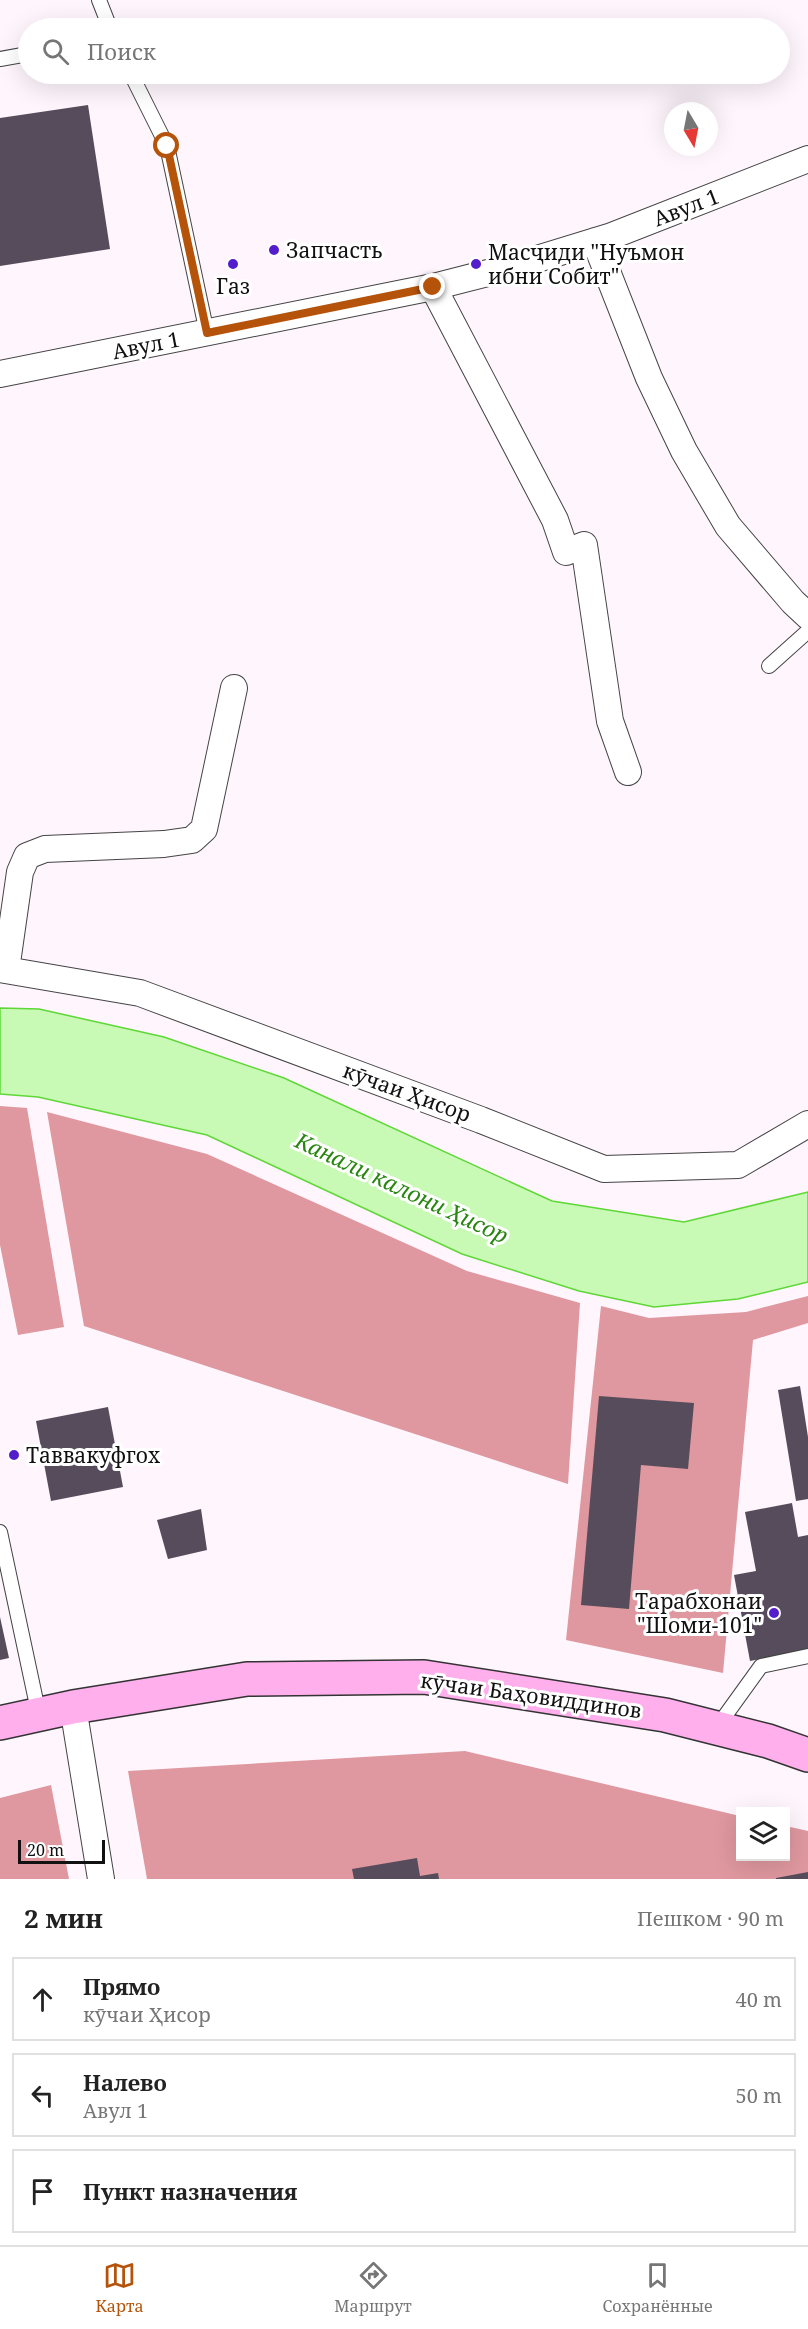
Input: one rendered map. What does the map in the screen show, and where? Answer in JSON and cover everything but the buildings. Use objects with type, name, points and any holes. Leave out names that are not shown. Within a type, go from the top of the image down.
[{"type":"street","name":"Авул 1","points":[[0,374],[433,287],[511,267],[595,241],[808,159]]},
{"type":"street","points":[[595,241],[649,378],[684,451],[728,526],[793,602],[808,616]]},
{"type":"street","points":[[433,287],[555,520],[566,552],[584,545],[610,721],[628,772]]},
{"type":"street","points":[[3,970],[20,872],[27,856],[45,849],[164,844],[192,840],[204,829],[234,688]]},
{"type":"street","name":"кӯчаи Ҳисор","points":[[3,970],[140,993],[470,1116],[604,1169],[738,1165],[808,1124]]},
{"type":"street","name":"кӯчаи Баҳовиддинов","points":[[0,1723],[72,1707],[247,1679],[424,1677],[665,1715],[768,1741],[808,1755]]},
{"type":"street","points":[[72,1707],[101,1879]]},
{"type":"lane","points":[[99,0],[106,18]]},
{"type":"lane","points":[[0,60],[18,56]]},
{"type":"lane","points":[[136,84],[167,146],[207,333]]},
{"type":"lane","points":[[769,666],[808,631]]},
{"type":"lane","points":[[0,1532],[39,1715]]},
{"type":"lane","points":[[716,1728],[760,1666],[808,1656]]},
{"type":"shaded area","points":[[0,1106],[27,1108],[64,1327],[18,1335],[0,1245]]},
{"type":"shaded area","points":[[47,1112],[207,1154],[467,1271],[580,1303],[568,1484],[84,1326]]},
{"type":"shaded area","points":[[808,1296],[808,1323],[753,1340],[723,1673],[566,1640],[601,1306],[649,1318],[746,1312]]},
{"type":"shaded area","points":[[465,1751],[736,1815],[736,1861],[790,1861],[790,1827],[808,1831],[808,1877],[807,1879],[147,1879],[128,1771]]},
{"type":"shaded area","points":[[51,1785],[69,1879],[0,1879],[0,1798]]},
{"type":"water","name":"Канали калони Ҳисор","points":[[0,1008],[39,1009],[164,1037],[284,1078],[552,1201],[684,1222],[808,1192],[808,1282],[738,1299],[654,1307],[579,1291],[462,1254],[207,1135],[38,1097],[0,1094]]},
{"type":"place","name":"Запчасть","points":[[274,250]]},
{"type":"place","name":"Газ","points":[[233,264]]},
{"type":"place","name":"Масҷиди \"Нуъмон ибни Собит\"","points":[[476,264]]},
{"type":"place","name":"Таввакуфгох","points":[[14,1455]]},
{"type":"place","name":"Тарабхонаи \"Шоми-101\"","points":[[774,1613]]},
{"type":"route","points":[[167,146],[207,333],[433,287]]}]
